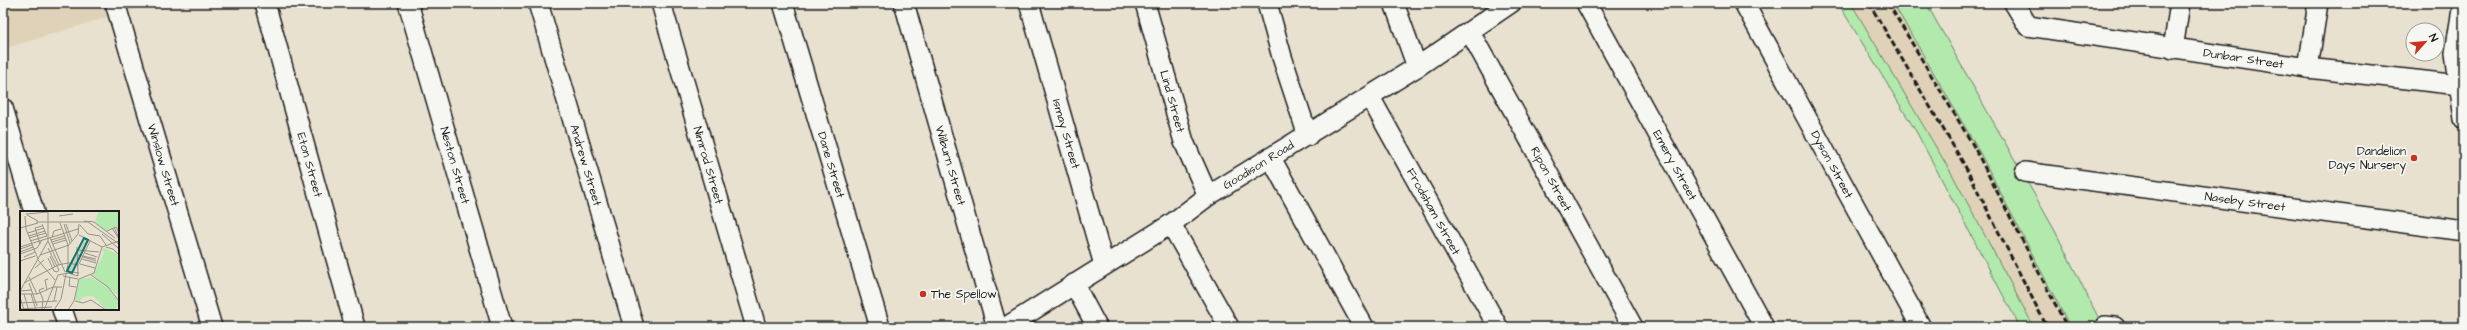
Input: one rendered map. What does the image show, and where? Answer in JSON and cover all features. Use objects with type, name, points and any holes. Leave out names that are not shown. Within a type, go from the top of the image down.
[{"type":"street","name":"Winslow Street","points":[[115,3],[212,327]]},
{"type":"street","name":"Eton Street","points":[[265,3],[356,327]]},
{"type":"street","name":"Neston Street","points":[[408,3],[502,327]]},
{"type":"street","name":"Andrew Street","points":[[538,3],[634,327]]},
{"type":"street","name":"Nimrod Street","points":[[662,3],[756,327]]},
{"type":"street","name":"Dane Street","points":[[783,3],[880,327]]},
{"type":"street","name":"Wilburn Street","points":[[904,3],[997,327]]},
{"type":"street","name":"Ismay Street","points":[[1029,3],[1104,265]]},
{"type":"street","name":"Lind Street","points":[[1145,3],[1184,142],[1208,196]]},
{"type":"street","points":[[1267,3],[1282,57],[1308,136]]},
{"type":"street","points":[[1394,3],[1416,67]]},
{"type":"street","name":"Goodison Road","points":[[1006,327],[1171,224],[1208,196],[1370,97],[1470,32],[1511,3]]},
{"type":"street","name":"Emery Street","points":[[1586,3],[1764,327]]},
{"type":"street","name":"Dyson Street","points":[[1744,3],[1921,327]]},
{"type":"street","points":[[2014,3],[2028,26]]},
{"type":"street","points":[[2028,26],[2032,3]]},
{"type":"street","points":[[2173,49],[2180,3]]},
{"type":"street","points":[[2308,68],[2318,3]]},
{"type":"street","points":[[2463,3],[2455,53],[2464,119]]},
{"type":"street","name":"Dunbar Street","points":[[2028,26],[2173,49],[2308,68],[2460,85]]},
{"type":"street","name":"Ripon Street","points":[[1470,32],[1633,327]]},
{"type":"street","name":"Frodsham Street","points":[[1370,97],[1498,327]]},
{"type":"street","points":[[3,108],[34,211]]},
{"type":"street","points":[[1271,158],[1364,327]]},
{"type":"street","name":"Naseby Street","points":[[2025,172],[2464,231]]},
{"type":"street","points":[[1171,224],[1229,327]]},
{"type":"street","points":[[1074,284],[1097,327]]},
{"type":"street","points":[[62,310],[68,327]]},
{"type":"shaded area","points":[[3,3],[154,3],[3,49]]},
{"type":"shaded area","points":[[1851,3],[1893,3],[1979,151],[2070,327],[2034,327],[1953,176]]},
{"type":"green space","points":[[1838,3],[1851,3],[1953,176],[2034,327],[2020,327],[1917,133]]},
{"type":"green space","points":[[1893,3],[1926,3],[2055,231],[2103,327],[2070,327],[1979,151]]},
{"type":"railway","points":[[1869,3],[1965,166],[2047,327]]},
{"type":"railway","points":[[1888,3],[1973,145],[2067,327]]},
{"type":"place","name":"Dandelion Days Nursery","points":[[2414,158]]},
{"type":"place","name":"The Spellow","points":[[923,294]]}]
